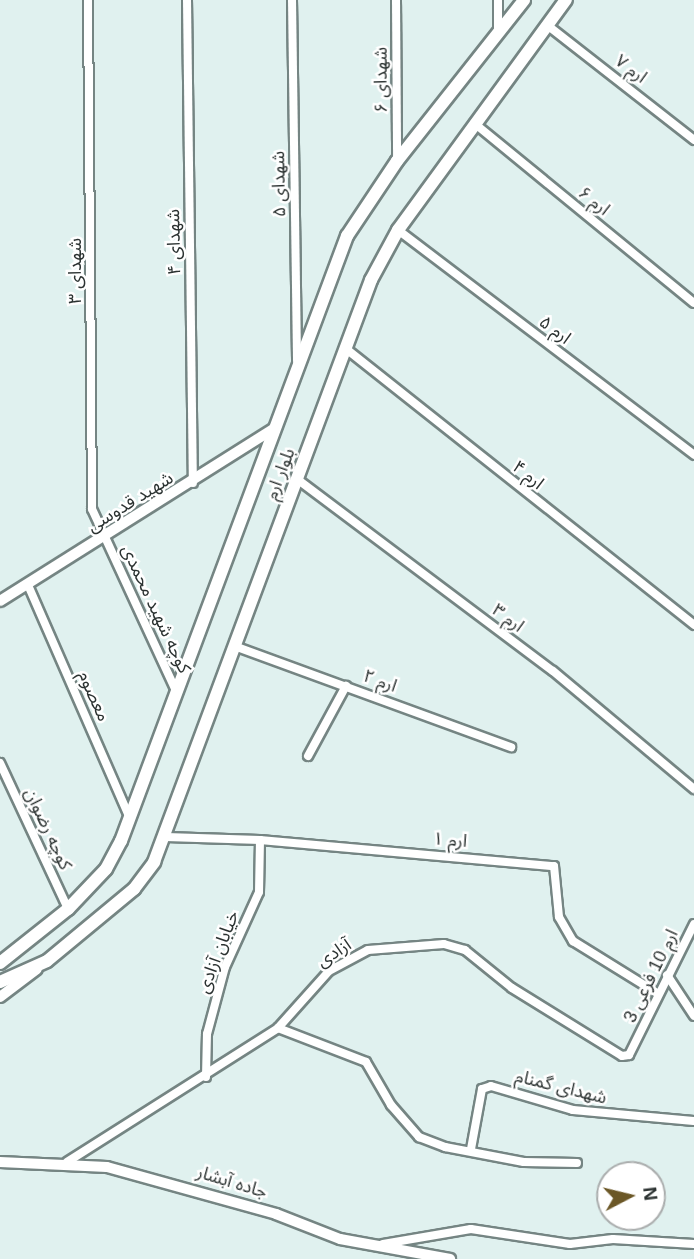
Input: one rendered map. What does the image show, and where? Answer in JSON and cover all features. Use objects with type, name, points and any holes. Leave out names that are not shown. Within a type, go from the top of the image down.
[{"type":"main road","name":"بلوار ارم","points":[[0,962],[68,909],[106,869],[131,819],[347,236],[397,160],[524,0]]},
{"type":"main road","name":"بلوار ارم","points":[[0,982],[47,961],[134,889],[166,837],[371,280],[398,230],[566,0]]},
{"type":"street","name":"شهدای ۳","points":[[88,0],[92,509],[105,538]]},
{"type":"street","name":"شهدای ۴","points":[[187,0],[193,484]]},
{"type":"street","name":"شهدای ۵","points":[[292,0],[297,367]]},
{"type":"street","name":"شهدای ۶","points":[[396,0],[397,160]]},
{"type":"street","points":[[498,0],[498,33]]},
{"type":"street","name":"ارم ۷","points":[[547,25],[694,141]]},
{"type":"street","name":"ارم ۶","points":[[474,123],[694,303]]},
{"type":"street","name":"ارم ۵","points":[[398,230],[694,455]]},
{"type":"street","name":"ارم ۴","points":[[345,348],[694,625]]},
{"type":"street","name":"شهید قدوسی","points":[[0,601],[193,484],[275,428]]},
{"type":"street","name":"ارم ۳","points":[[298,479],[553,671],[694,789]]},
{"type":"street","name":"کوچه شهید محمدی","points":[[105,538],[177,693]]},
{"type":"street","name":"معصوم","points":[[28,585],[131,819]]},
{"type":"street","name":"ارم ۲","points":[[237,647],[511,747]]},
{"type":"street","points":[[308,757],[346,685]]},
{"type":"street","name":"کوچه رضوان","points":[[0,763],[68,909]]},
{"type":"street","name":"ارم ۱","points":[[166,837],[260,839],[554,866],[559,917],[573,941],[657,993]]},
{"type":"street","name":"خیابان آزادی","points":[[206,1077],[207,1034],[225,967],[259,892],[260,839]]},
{"type":"street","name":"ارم 10 فرعی 3","points":[[636,1042],[657,993],[694,924]]},
{"type":"street","points":[[0,955],[27,943]]},
{"type":"street","name":"آزادی","points":[[67,1162],[206,1077],[278,1028],[329,971],[348,958],[368,950],[444,944],[465,950],[512,988],[622,1056],[629,1055],[636,1042]]},
{"type":"street","points":[[0,997],[47,961]]},
{"type":"street","points":[[667,975],[694,1016]]},
{"type":"street","points":[[278,1028],[366,1062],[391,1105],[419,1137],[445,1147],[471,1149],[524,1162],[577,1163]]},
{"type":"street","name":"شهدای گمنام","points":[[471,1149],[482,1089],[491,1086],[573,1110],[694,1121]]},
{"type":"street","name":"جاده آبشار","points":[[0,1162],[67,1162],[171,1182],[340,1239],[450,1259]]},
{"type":"street","points":[[376,1245],[471,1229],[570,1244],[612,1239],[694,1244]]}]
